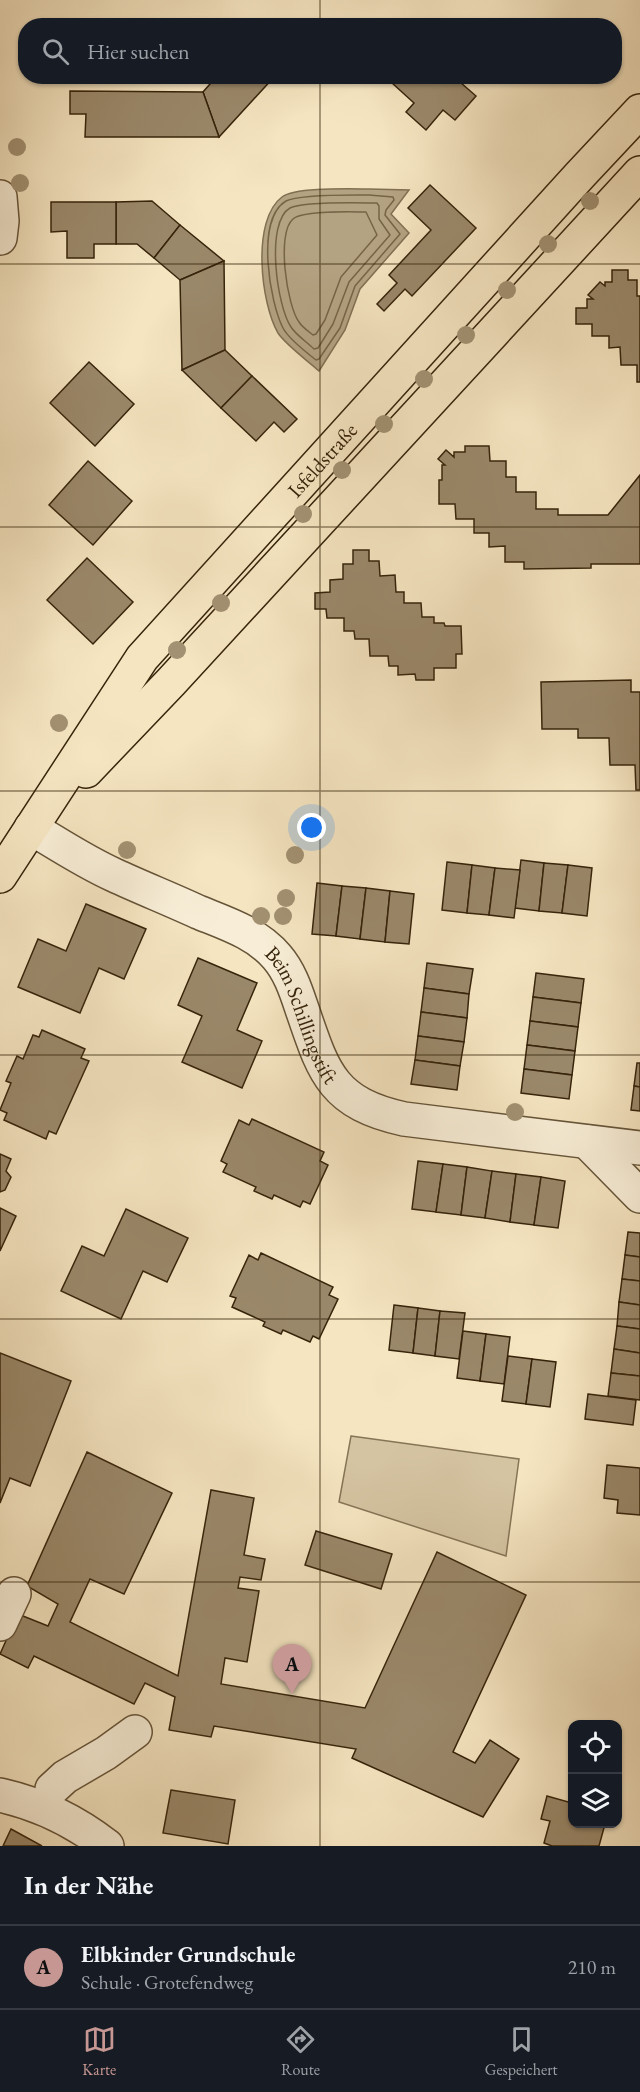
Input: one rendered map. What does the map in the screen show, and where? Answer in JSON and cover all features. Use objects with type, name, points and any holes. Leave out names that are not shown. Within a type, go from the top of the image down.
[{"type":"main road","name":"Isfeldstraße","points":[[0,876],[142,658],[640,111]]},
{"type":"main road","name":"Isfeldstraße","points":[[31,828],[171,682],[640,173]]},
{"type":"street","points":[[0,197],[2,221],[0,238]]},
{"type":"street","name":"Beim Schillingstift","points":[[31,828],[111,874],[235,927],[257,939],[276,955],[286,970],[316,1050],[331,1078],[353,1101],[368,1109],[404,1119],[640,1148]]},
{"type":"street","points":[[587,1142],[640,1196]]},
{"type":"street","points":[[0,1624],[14,1594]]},
{"type":"street","points":[[51,1789],[65,1777],[106,1753],[135,1732]]},
{"type":"street","points":[[0,1795],[42,1807],[85,1829],[107,1846]]},
{"type":"shaded area","points":[[351,1436],[519,1459],[506,1556],[339,1502]]},
{"type":"water","points":[[324,189],[409,190],[391,214],[409,233],[360,289],[345,330],[319,371],[281,337],[272,320],[267,303],[262,263],[266,224],[272,208],[282,197],[289,194]]},
{"type":"building","points":[[210,84],[268,84],[219,137],[203,92]]},
{"type":"building","points":[[393,84],[462,84],[476,96],[455,120],[443,110],[426,130],[406,112],[414,103]]},
{"type":"building","points":[[70,91],[203,92],[219,137],[85,137],[86,114],[70,114]]},
{"type":"building","points":[[430,185],[476,228],[412,296],[405,289],[384,311],[377,304],[397,283],[389,275],[431,230],[408,208]]},
{"type":"building","points":[[152,201],[180,225],[154,258],[137,244],[116,244],[116,202]]},
{"type":"building","points":[[51,202],[116,202],[116,244],[94,244],[94,258],[67,258],[67,231],[51,232]]},
{"type":"building","points":[[180,225],[224,261],[180,280],[154,258]]},
{"type":"building","points":[[224,261],[225,350],[182,370],[180,280]]},
{"type":"building","points":[[612,270],[628,270],[628,280],[637,280],[637,296],[640,296],[640,382],[637,382],[637,365],[621,365],[620,347],[609,348],[609,336],[592,336],[592,324],[576,324],[576,308],[587,308],[587,299],[593,299],[588,295],[600,282],[605,286],[605,282],[612,282]]},
{"type":"building","points":[[225,350],[252,376],[221,408],[182,370]]},
{"type":"building","points":[[89,362],[134,404],[95,446],[50,403]]},
{"type":"building","points":[[252,376],[297,419],[284,432],[274,422],[256,441],[221,408]]},
{"type":"building","points":[[465,446],[489,446],[490,461],[506,461],[506,477],[516,477],[516,492],[536,492],[536,509],[558,509],[558,515],[608,515],[640,475],[640,564],[591,564],[591,568],[524,569],[524,562],[505,562],[505,546],[489,547],[489,533],[474,533],[474,519],[456,519],[455,504],[439,504],[439,480],[442,480],[442,465],[445,465],[438,459],[446,450],[454,457],[454,452],[465,452]]},
{"type":"building","points":[[88,461],[132,501],[93,545],[49,505]]},
{"type":"building","points":[[353,550],[369,550],[369,561],[379,561],[380,576],[395,575],[396,592],[404,592],[404,603],[421,603],[422,617],[434,617],[434,623],[444,623],[445,626],[461,626],[462,654],[456,654],[456,668],[434,668],[434,680],[416,680],[415,674],[398,675],[398,666],[389,666],[388,656],[370,656],[369,639],[355,639],[354,631],[344,631],[344,618],[327,618],[326,609],[315,609],[315,593],[330,592],[330,580],[343,579],[343,564],[353,564]]},
{"type":"building","points":[[87,558],[133,602],[93,644],[47,600]]},
{"type":"building","points":[[631,680],[631,692],[640,692],[640,790],[636,790],[635,765],[610,765],[609,738],[578,738],[578,729],[542,729],[541,682]]},
{"type":"building","points":[[521,860],[544,863],[539,911],[515,908]]},
{"type":"building","points":[[447,862],[472,865],[467,913],[442,910]]},
{"type":"building","points":[[544,863],[568,865],[562,913],[539,911]]},
{"type":"building","points":[[472,865],[495,868],[489,915],[467,913]]},
{"type":"building","points":[[568,865],[592,868],[587,916],[562,913]]},
{"type":"building","points":[[495,868],[520,870],[514,918],[489,915]]},
{"type":"building","points":[[317,883],[342,886],[336,936],[312,934]]},
{"type":"building","points":[[342,886],[366,888],[360,939],[336,936]]},
{"type":"building","points":[[366,888],[390,891],[385,942],[360,939]]},
{"type":"building","points":[[390,891],[414,894],[409,944],[385,942]]},
{"type":"building","points":[[86,904],[146,929],[124,979],[99,968],[80,1013],[18,987],[38,939],[66,951]]},
{"type":"building","points":[[198,958],[257,983],[237,1030],[262,1041],[242,1088],[182,1062],[202,1016],[178,1005]]},
{"type":"building","points":[[427,963],[473,969],[469,994],[424,988]]},
{"type":"building","points":[[536,973],[584,979],[581,1003],[533,997]]},
{"type":"building","points":[[424,988],[469,994],[467,1018],[421,1012]]},
{"type":"building","points":[[533,997],[581,1003],[578,1027],[530,1021]]},
{"type":"building","points":[[421,1012],[467,1018],[464,1042],[418,1036]]},
{"type":"building","points":[[530,1021],[578,1027],[575,1051],[527,1045]]},
{"type":"building","points":[[42,1030],[85,1049],[81,1058],[89,1061],[56,1134],[49,1131],[46,1139],[4,1120],[7,1113],[0,1110],[11,1083],[6,1081],[17,1056],[23,1059],[33,1035],[39,1037]]},
{"type":"building","points":[[418,1036],[464,1042],[460,1066],[415,1060]]},
{"type":"building","points":[[527,1045],[575,1051],[572,1075],[524,1069]]},
{"type":"building","points":[[415,1060],[460,1066],[457,1090],[411,1084]]},
{"type":"building","points":[[637,1063],[640,1063],[640,1087],[634,1086]]},
{"type":"building","points":[[524,1069],[572,1075],[569,1099],[521,1093]]},
{"type":"building","points":[[634,1086],[640,1087],[640,1111],[631,1110]]},
{"type":"building","points":[[252,1119],[324,1152],[320,1161],[328,1165],[310,1204],[303,1201],[300,1207],[274,1195],[272,1199],[254,1191],[256,1187],[223,1172],[227,1164],[221,1161],[239,1120],[249,1125]]},
{"type":"building","points":[[0,1154],[11,1159],[6,1171],[11,1177],[5,1190],[0,1192]]},
{"type":"building","points":[[418,1161],[443,1164],[436,1212],[412,1209]]},
{"type":"building","points":[[443,1164],[467,1167],[461,1215],[436,1212]]},
{"type":"building","points":[[467,1167],[492,1171],[485,1218],[461,1215]]},
{"type":"building","points":[[492,1171],[516,1174],[510,1222],[485,1218]]},
{"type":"building","points":[[516,1174],[541,1177],[534,1225],[510,1222]]},
{"type":"building","points":[[541,1177],[565,1181],[558,1228],[534,1225]]},
{"type":"building","points":[[0,1208],[16,1216],[0,1251]]},
{"type":"building","points":[[126,1209],[188,1238],[167,1282],[143,1271],[121,1319],[61,1291],[82,1246],[104,1256]]},
{"type":"building","points":[[628,1232],[640,1233],[640,1257],[625,1255]]},
{"type":"building","points":[[261,1253],[333,1287],[329,1295],[338,1299],[319,1339],[313,1336],[310,1342],[283,1330],[281,1334],[263,1326],[265,1322],[232,1307],[236,1298],[230,1296],[249,1255],[258,1260]]},
{"type":"building","points":[[625,1255],[640,1257],[640,1281],[622,1279]]},
{"type":"building","points":[[622,1279],[640,1281],[640,1305],[619,1302]]},
{"type":"building","points":[[619,1302],[640,1305],[640,1329],[617,1326]]},
{"type":"building","points":[[394,1305],[418,1308],[413,1353],[389,1350]]},
{"type":"building","points":[[418,1308],[440,1311],[435,1356],[413,1353]]},
{"type":"building","points":[[440,1311],[465,1313],[459,1359],[435,1356]]},
{"type":"building","points":[[617,1326],[640,1329],[640,1353],[614,1349]]},
{"type":"building","points":[[463,1331],[486,1334],[480,1381],[457,1378]]},
{"type":"building","points":[[486,1334],[510,1337],[504,1384],[480,1381]]},
{"type":"building","points":[[614,1349],[640,1353],[640,1376],[611,1373]]},
{"type":"building","points":[[0,1353],[71,1381],[30,1486],[10,1478],[0,1503]]},
{"type":"building","points":[[508,1356],[532,1359],[526,1404],[502,1401]]},
{"type":"building","points":[[532,1359],[556,1362],[550,1407],[526,1404]]},
{"type":"building","points":[[611,1373],[640,1376],[640,1400],[608,1396]]},
{"type":"building","points":[[588,1394],[636,1400],[633,1425],[585,1419]]},
{"type":"building","points":[[87,1452],[172,1493],[124,1594],[90,1579],[70,1622],[178,1676],[211,1490],[254,1498],[244,1555],[265,1559],[261,1580],[240,1577],[238,1588],[259,1591],[247,1662],[225,1658],[221,1684],[365,1708],[437,1552],[526,1595],[453,1752],[475,1763],[490,1740],[519,1759],[483,1817],[352,1758],[356,1749],[214,1726],[211,1737],[169,1730],[175,1697],[145,1683],[134,1704],[34,1656],[28,1668],[0,1654],[18,1614],[48,1626],[58,1604],[27,1586]]},
{"type":"building","points":[[607,1465],[640,1468],[640,1515],[617,1513],[618,1500],[604,1498]]},
{"type":"building","points":[[316,1531],[392,1554],[381,1589],[305,1565]]},
{"type":"building","points":[[171,1790],[235,1800],[228,1844],[163,1833]]},
{"type":"building","points":[[547,1796],[568,1802],[568,1828],[604,1828],[599,1846],[552,1846],[544,1843],[550,1821],[541,1819]]},
{"type":"building","points":[[11,1829],[42,1846],[3,1846]]},
{"type":"place","name":"Elbkinder Grundschule","points":[[292,1694]]}]
